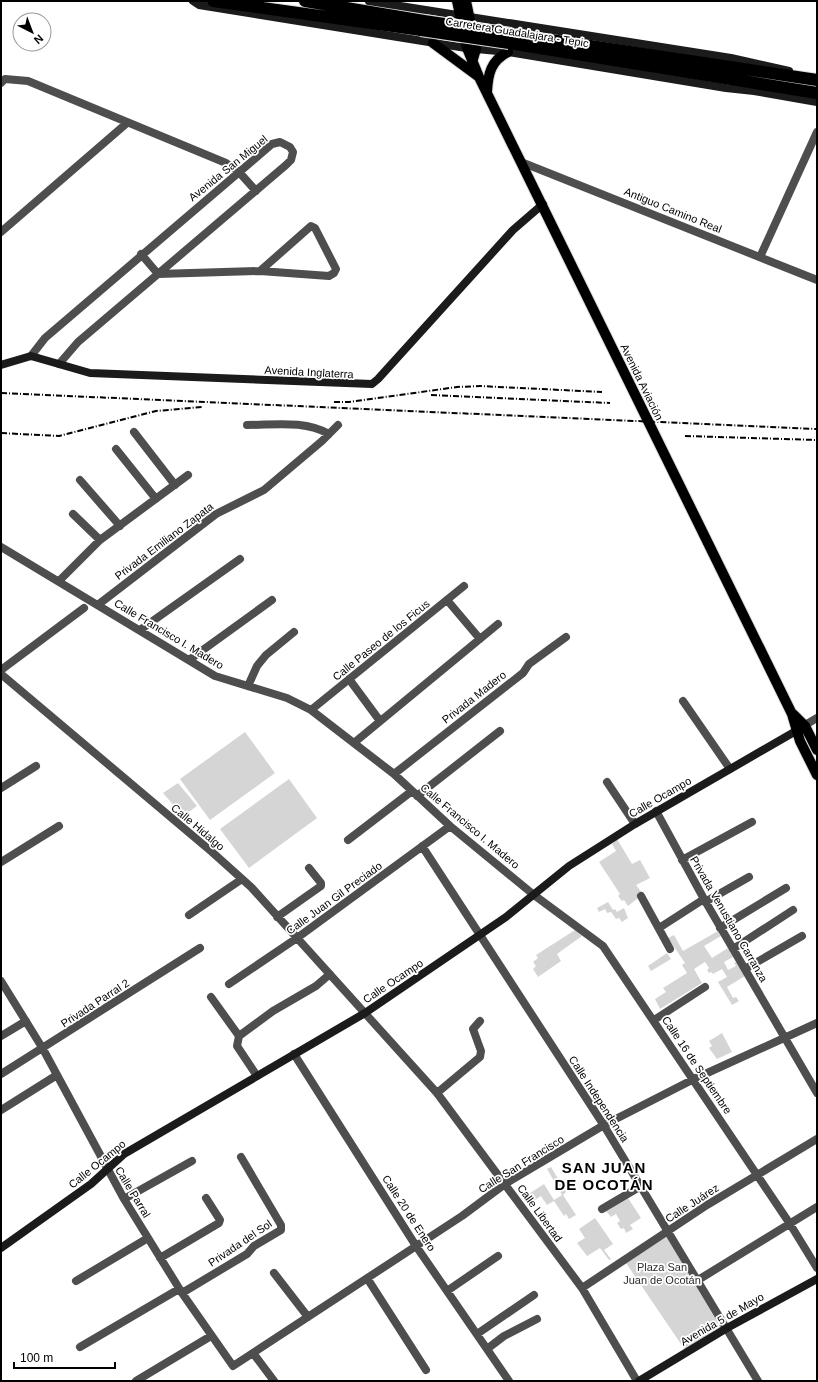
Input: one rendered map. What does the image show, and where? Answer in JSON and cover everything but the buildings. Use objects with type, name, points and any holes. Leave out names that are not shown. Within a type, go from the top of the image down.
[{"type":"highway","name":"Carretera Guadalajara - Tepic","points":[[213,1],[422,26],[817,80]]},
{"type":"highway","name":"Carretera Guadalajara - Tepic","points":[[305,1],[422,26]]},
{"type":"highway","name":"Carretera Guadalajara - Tepic","points":[[511,39],[817,93]]},
{"type":"main road","points":[[457,1],[464,17]]},
{"type":"main road","points":[[464,17],[466,1]]},
{"type":"main road","name":"Avenida Aviación","points":[[464,17],[479,77],[543,204],[670,467],[792,714],[800,728],[817,750]]},
{"type":"main road","points":[[487,92],[488,74],[511,39]]},
{"type":"main road","points":[[433,43],[479,77]]},
{"type":"main road","name":"Avenida Aviación","points":[[800,728],[817,775]]},
{"type":"street","points":[[193,1],[199,5],[433,43],[472,52],[511,39]]},
{"type":"street","points":[[369,1],[464,17],[511,39],[726,88],[754,90],[817,102]]},
{"type":"street","points":[[412,40],[422,38],[429,28],[428,20],[418,10]]},
{"type":"street","points":[[1,83],[5,79],[28,81],[226,163],[239,172],[256,191]]},
{"type":"street","points":[[1,232],[127,123]]},
{"type":"street","points":[[760,257],[817,132]]},
{"type":"street","name":"Avenida San Miguel","points":[[31,356],[45,338],[141,254],[272,144],[280,142],[290,147],[293,152],[291,160],[78,342],[59,364]]},
{"type":"street","name":"Antiguo Camino Real","points":[[521,162],[817,280]]},
{"type":"street","name":"Avenida Inglaterra","points":[[31,356],[90,373],[372,384],[513,230],[543,204]]},
{"type":"street","points":[[141,254],[158,274],[260,271],[329,276],[334,273],[336,269],[315,228],[308,226],[260,271]]},
{"type":"street","points":[[1,365],[31,356]]},
{"type":"street","points":[[247,426],[306,425],[316,427],[329,434]]},
{"type":"street","name":"Privada Emiliano Zapata","points":[[99,604],[216,514],[264,490],[338,425]]},
{"type":"street","points":[[134,432],[175,485]]},
{"type":"street","points":[[116,449],[156,499]]},
{"type":"street","points":[[59,582],[100,540],[188,475]]},
{"type":"street","points":[[80,480],[120,526]]},
{"type":"street","points":[[73,514],[100,540]]},
{"type":"street","name":"Calle Francisco I. Madero","points":[[1,547],[99,604],[215,676],[287,698],[311,710],[355,742],[394,774],[450,826],[534,894]]},
{"type":"street","points":[[140,630],[240,559]]},
{"type":"street","name":"Calle Paseo de los Ficus","points":[[311,710],[464,586]]},
{"type":"street","points":[[189,660],[272,600]]},
{"type":"street","points":[[447,600],[480,639]]},
{"type":"street","points":[[1,670],[84,608]]},
{"type":"street","points":[[355,742],[498,624]]},
{"type":"street","points":[[248,686],[257,666],[266,655],[294,632]]},
{"type":"street","name":"Privada Madero","points":[[394,774],[523,673],[529,664],[566,637]]},
{"type":"street","name":"Calle Hidalgo","points":[[1,674],[242,879],[365,1014]]},
{"type":"street","points":[[349,679],[380,721]]},
{"type":"street","points":[[683,701],[730,769]]},
{"type":"street","points":[[800,728],[817,718]]},
{"type":"street","name":"Calle Ocampo","points":[[1,1248],[91,1184],[124,1154],[365,1014],[480,935],[564,870],[656,811],[800,728]]},
{"type":"street","points":[[348,840],[500,731]]},
{"type":"street","points":[[1,788],[36,766]]},
{"type":"street","points":[[607,782],[635,824]]},
{"type":"street","name":"Privada Venustiano Carranza","points":[[656,811],[704,901],[786,1037],[817,1093]]},
{"type":"street","points":[[682,860],[752,822]]},
{"type":"street","points":[[1,862],[59,826]]},
{"type":"street","name":"Calle Juan Gil Preciado","points":[[229,984],[297,938],[450,826]]},
{"type":"street","name":"Calle Independencia","points":[[422,846],[604,1125],[758,1381]]},
{"type":"street","points":[[277,916],[318,888],[321,883],[309,868]]},
{"type":"street","points":[[659,928],[704,901],[749,877]]},
{"type":"street","points":[[189,915],[242,879]]},
{"type":"street","points":[[720,928],[786,888]]},
{"type":"street","name":"Calle 16 de Septiembre","points":[[534,894],[603,946],[694,1079],[756,1175],[790,1224],[817,1268]]},
{"type":"street","points":[[641,896],[670,949]]},
{"type":"street","points":[[733,949],[793,910]]},
{"type":"street","points":[[745,969],[802,936]]},
{"type":"street","name":"Privada Parral 2","points":[[1,1074],[43,1049],[200,948]]},
{"type":"street","points":[[257,1076],[237,1046],[240,1036],[273,1011],[316,986],[330,974]]},
{"type":"street","name":"Calle Parral","points":[[1,981],[43,1049],[106,1169],[124,1199],[180,1291],[233,1366]]},
{"type":"street","points":[[654,1020],[705,987]]},
{"type":"street","points":[[211,998],[240,1036]]},
{"type":"street","name":"Calle Libertad","points":[[365,1014],[438,1093],[582,1288],[638,1381]]},
{"type":"street","points":[[1,1036],[26,1021]]},
{"type":"street","points":[[438,1093],[480,1057],[481,1051],[473,1029],[480,1021]]},
{"type":"street","name":"Calle San Francisco","points":[[233,1366],[462,1216],[505,1184],[604,1125],[694,1079],[817,1023]]},
{"type":"street","name":"Calle 20 de Enero","points":[[294,1054],[416,1246],[509,1381]]},
{"type":"street","points":[[1,1110],[57,1075]]},
{"type":"street","name":"Calle Juárez","points":[[582,1288],[756,1175],[817,1139]]},
{"type":"street","name":"Privada del Sol","points":[[180,1291],[247,1254],[254,1246],[281,1230],[281,1225],[241,1157]]},
{"type":"street","points":[[124,1199],[192,1161]]},
{"type":"street","points":[[602,1209],[641,1186]]},
{"type":"street","points":[[160,1258],[219,1222],[220,1220],[206,1198]]},
{"type":"street","points":[[698,1280],[817,1207]]},
{"type":"street","points":[[76,1281],[148,1238]]},
{"type":"street","points":[[447,1290],[498,1256]]},
{"type":"street","points":[[274,1273],[308,1317]]},
{"type":"street","points":[[367,1278],[426,1370]]},
{"type":"street","name":"Avenida 5 de Mayo","points":[[638,1381],[727,1328],[817,1278]]},
{"type":"street","points":[[80,1346],[180,1291]]},
{"type":"street","points":[[477,1334],[534,1296]]},
{"type":"street","points":[[487,1349],[504,1336],[537,1319]]},
{"type":"street","points":[[136,1381],[211,1336]]},
{"type":"street","points":[[253,1353],[274,1381]]},
{"type":"green space","points":[[245,732],[275,773],[210,820],[180,779]]},
{"type":"green space","points":[[289,779],[317,818],[249,868],[220,829]]},
{"type":"green space","points":[[178,783],[197,806],[183,816],[163,793]]},
{"type":"green space","points":[[617,839],[632,864],[640,860],[650,878],[636,885],[643,894],[628,906],[624,900],[622,901],[618,896],[620,894],[599,862],[616,851],[612,844]]},
{"type":"green space","points":[[608,902],[613,910],[615,909],[617,912],[624,908],[628,918],[622,922],[619,918],[616,919],[611,912],[607,913],[605,909],[599,912],[597,908]]},
{"type":"green space","points":[[575,930],[582,936],[557,954],[561,961],[538,977],[533,969],[536,966],[533,962],[538,958],[536,955]]},
{"type":"green space","points":[[718,931],[721,936],[704,946],[712,958],[728,948],[733,957],[724,962],[728,970],[736,966],[734,963],[736,962],[745,976],[727,987],[733,998],[736,997],[739,1001],[732,1005],[718,982],[727,977],[722,969],[713,974],[711,972],[709,973],[707,970],[709,968],[705,962],[694,969],[702,983],[660,1009],[655,999],[666,992],[663,988],[687,973],[682,965],[685,963],[668,938],[674,935],[683,951]]},
{"type":"green space","points":[[667,953],[671,959],[651,971],[648,966]]},
{"type":"green space","points":[[722,1033],[732,1052],[717,1059],[709,1048],[712,1046],[709,1041]]},
{"type":"green space","points":[[551,1167],[566,1192],[563,1195],[576,1215],[569,1219],[566,1214],[564,1216],[554,1201],[547,1205],[541,1196],[529,1204],[524,1197],[544,1184],[554,1200],[562,1195],[547,1169]]},
{"type":"green space","points":[[628,1198],[641,1218],[630,1225],[633,1229],[626,1233],[624,1228],[621,1229],[617,1223],[620,1221],[616,1214],[611,1217],[606,1211]]},
{"type":"green space","points":[[595,1218],[613,1244],[604,1250],[611,1259],[609,1260],[600,1248],[587,1256],[577,1243],[585,1238],[579,1229]]},
{"type":"green space","name":"Plaza San Juan de Ocotán","points":[[668,1235],[723,1327],[685,1350],[626,1263]]},
{"type":"railway","points":[[334,402],[349,402],[457,387],[480,386],[602,392]]},
{"type":"railway","points":[[1,393],[817,429]]},
{"type":"railway","points":[[431,395],[610,403]]},
{"type":"railway","points":[[1,433],[59,436],[156,411],[202,407]]},
{"type":"railway","points":[[685,436],[817,440]]},
{"type":"district","name":"SAN JUAN DE OCOTÁN","points":[[604,1176]]}]
